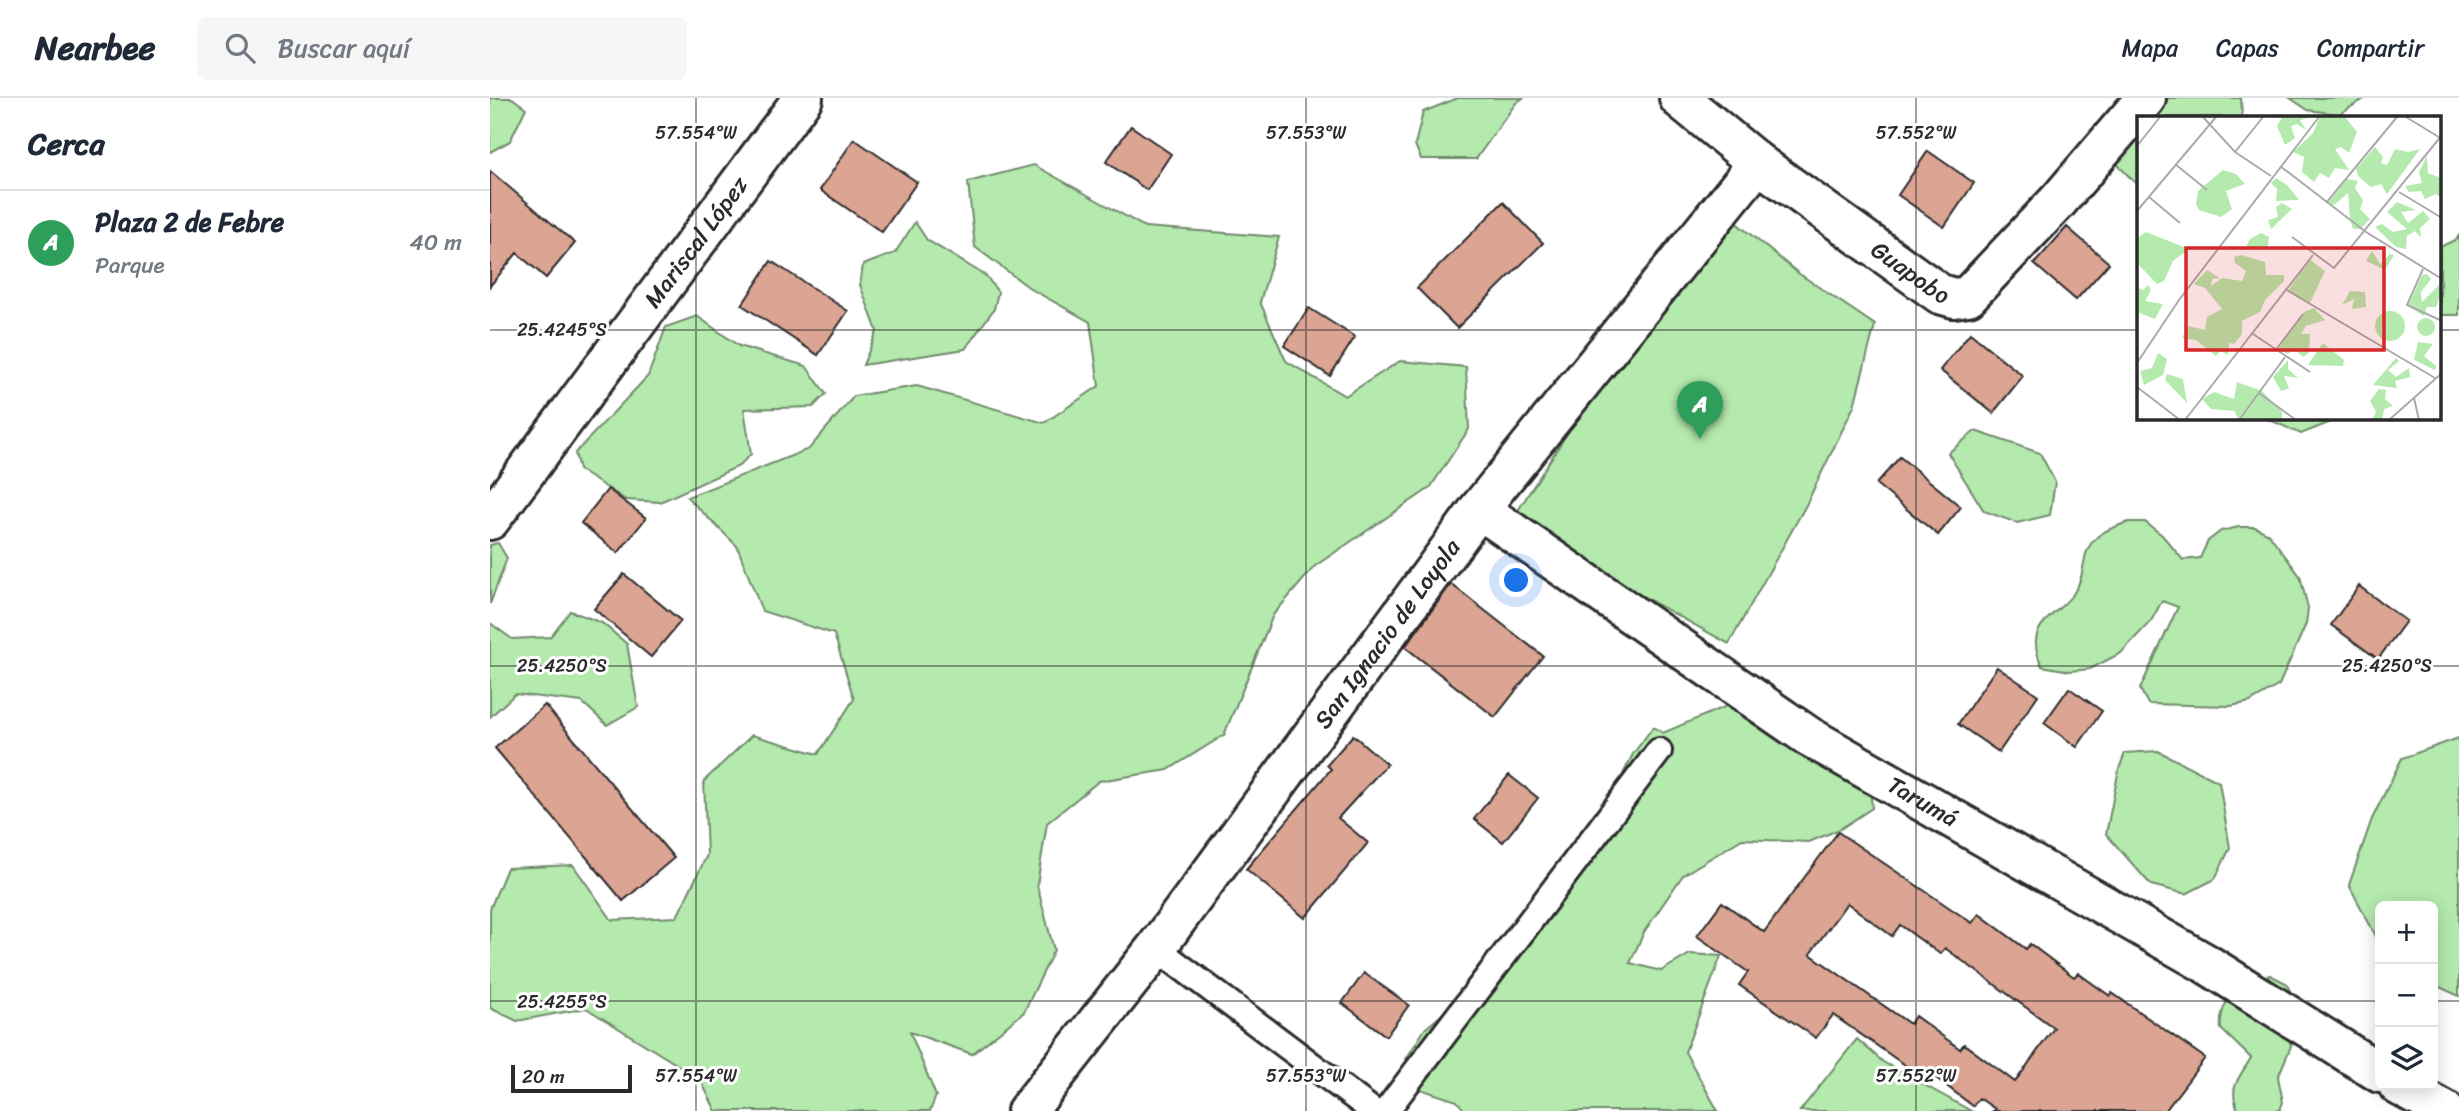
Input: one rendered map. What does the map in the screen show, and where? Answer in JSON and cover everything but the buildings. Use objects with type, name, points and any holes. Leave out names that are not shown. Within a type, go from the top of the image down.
[{"type":"street","name":"Mariscal López","points":[[490,520],[803,98]]},
{"type":"street","name":"Guapobo","points":[[1679,98],[1758,163],[1940,294],[1954,298],[1968,296],[2059,200],[2146,98]]},
{"type":"street","name":"San Ignacio de Loyola","points":[[1027,1111],[1156,948],[1479,509],[1758,163]]},
{"type":"street","name":"Tarumá","points":[[1479,509],[1808,736],[2205,962],[2375,1070]]},
{"type":"street","points":[[2408,1090],[2445,1111]]},
{"type":"lane","points":[[1386,1111],[1659,751]]},
{"type":"lane","points":[[1156,948],[1373,1111]]},
{"type":"green space","points":[[490,98],[512,98],[526,108],[510,141],[490,152]]},
{"type":"green space","points":[[1458,98],[1523,98],[1516,103],[1476,159],[1421,159],[1415,145],[1423,112]]},
{"type":"green space","points":[[2132,98],[2241,98],[2242,116],[2137,116],[2137,185],[2097,143]]},
{"type":"green space","points":[[2290,98],[2366,98],[2339,114],[2308,110]]},
{"type":"green space","points":[[1034,165],[1145,227],[1279,237],[1260,302],[1286,361],[1345,396],[1400,361],[1466,367],[1469,429],[1430,488],[1315,566],[1273,615],[1224,735],[1168,770],[1099,781],[1047,823],[1037,885],[1054,950],[1024,1012],[972,1054],[910,1032],[936,1096],[930,1111],[716,1111],[700,1079],[586,1008],[517,1021],[490,1008],[490,909],[507,868],[573,865],[612,920],[677,917],[707,855],[704,781],[752,735],[818,754],[854,699],[834,634],[762,611],[737,546],[687,497],[809,449],[854,396],[917,386],[1044,423],[1099,386],[1090,322],[1031,289],[975,247],[968,182]]},
{"type":"green space","points":[[1713,204],[1798,273],[1875,325],[1854,406],[1806,505],[1729,644],[1510,523]]},
{"type":"green space","points":[[915,222],[927,240],[986,276],[998,292],[994,309],[965,349],[863,365],[877,331],[860,285],[863,265],[895,253]]},
{"type":"green space","points":[[2459,235],[2459,315],[2442,315],[2442,246],[2457,239]]},
{"type":"green space","points":[[697,316],[739,346],[806,366],[826,394],[813,407],[744,409],[751,454],[739,466],[660,502],[626,500],[579,470],[575,453],[648,376],[666,327]]},
{"type":"green space","points":[[2270,420],[2331,420],[2301,434]]},
{"type":"green space","points":[[1975,431],[2040,453],[2055,482],[2050,515],[2017,523],[1984,511],[1948,453]]},
{"type":"green space","points":[[2129,522],[2145,522],[2162,535],[2183,560],[2200,558],[2208,541],[2221,531],[2255,527],[2269,534],[2300,576],[2308,608],[2306,624],[2279,685],[2250,702],[2231,706],[2148,704],[2140,689],[2178,607],[2162,601],[2151,621],[2121,653],[2090,669],[2070,671],[2042,666],[2037,652],[2038,632],[2075,591],[2093,540],[2105,531]]},
{"type":"green space","points":[[498,543],[507,558],[490,604],[490,545]]},
{"type":"green space","points":[[570,611],[602,623],[627,644],[638,707],[607,725],[582,702],[515,694],[490,717],[490,623],[512,639],[550,637]]},
{"type":"green space","points":[[1731,704],[1869,776],[1872,808],[1840,829],[1809,842],[1742,839],[1683,875],[1644,932],[1630,963],[1661,971],[1690,954],[1721,956],[1685,1052],[1718,1111],[1465,1111],[1457,1101],[1420,1089],[1406,1059],[1425,1029],[1476,985],[1587,847],[1633,754],[1653,727],[1663,733]]},
{"type":"green space","points":[[2459,738],[2459,996],[2438,986],[2438,901],[2375,901],[2375,934],[2349,885],[2372,819],[2402,758]]},
{"type":"green space","points":[[2158,751],[2219,782],[2230,848],[2215,879],[2186,894],[2151,885],[2106,834],[2119,769],[2125,753]]},
{"type":"green space","points":[[2270,975],[2286,983],[2294,999],[2289,1038],[2291,1046],[2278,1077],[2283,1102],[2280,1110],[2275,1111],[2238,1110],[2235,1089],[2251,1058],[2221,1029],[2222,1015],[2227,1001],[2234,994]]},
{"type":"green space","points":[[1857,1039],[1883,1062],[1971,1111],[1800,1111]]},
{"type":"place","name":"Plaza 2 de Febre","points":[[1700,439]]}]
